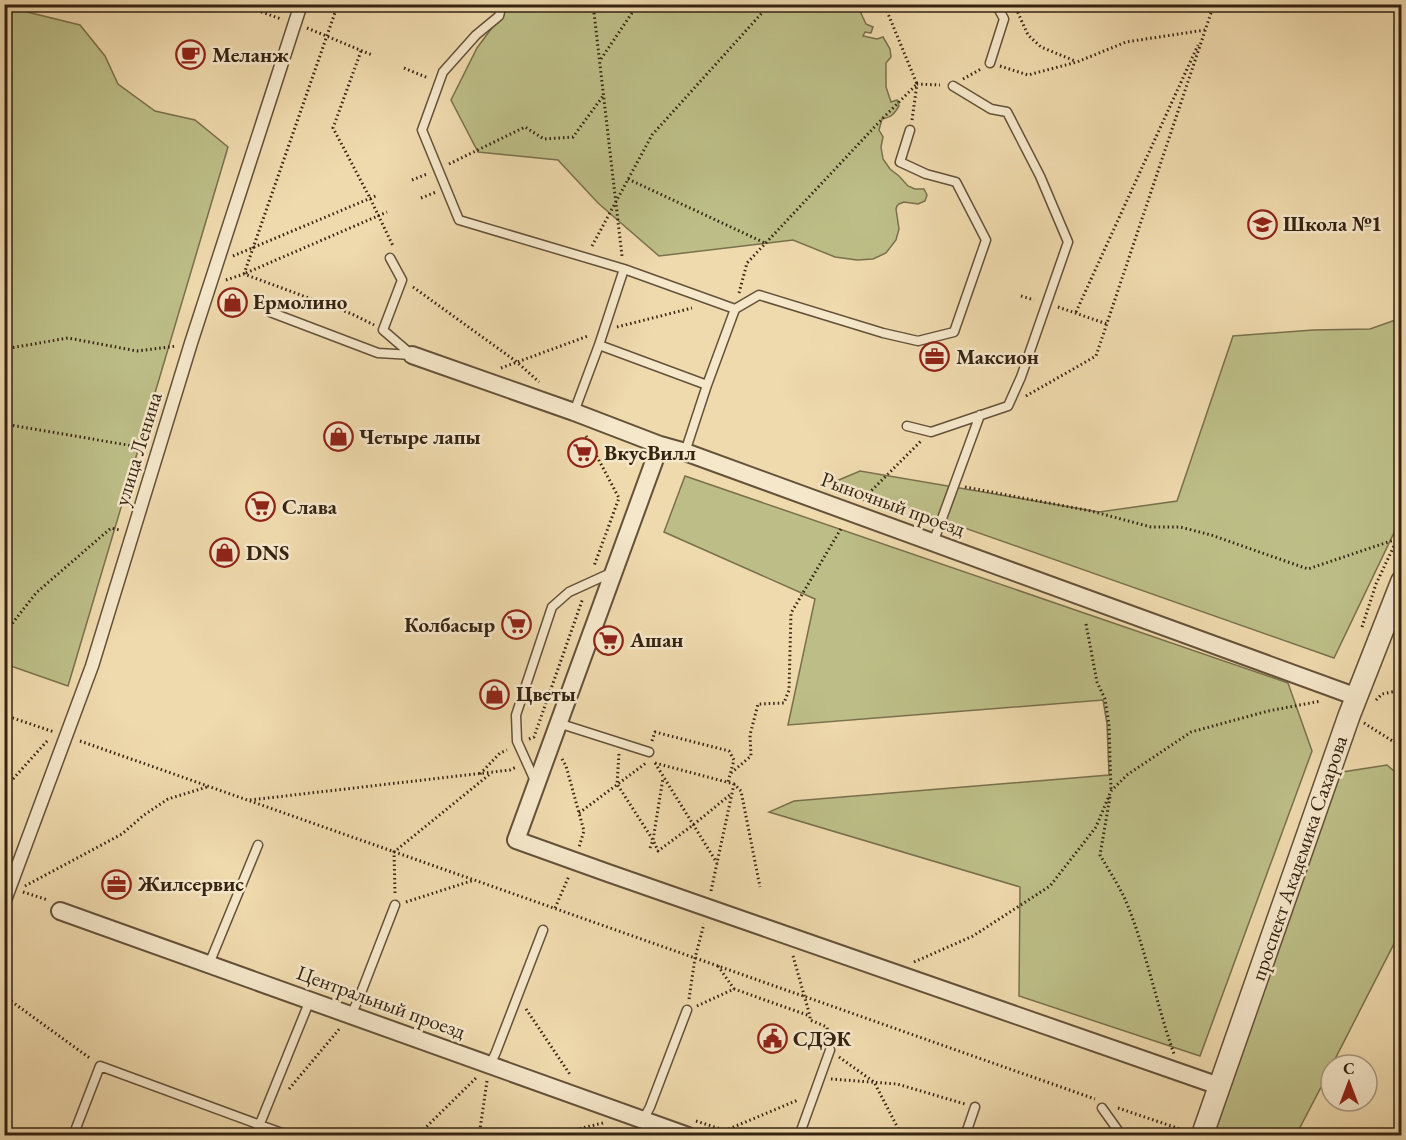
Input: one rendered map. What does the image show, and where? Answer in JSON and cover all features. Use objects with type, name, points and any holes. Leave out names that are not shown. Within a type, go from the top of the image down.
[{"type":"street","name":"улица Ленина","points":[[4,903],[92,666],[210,285],[301,4]]},
{"type":"street","name":"Рыночный проезд","points":[[412,355],[933,543],[1354,711]]},
{"type":"street","points":[[660,445],[516,840],[1219,1086]]},
{"type":"street","name":"проспект Академика Сахарова","points":[[1196,1134],[1219,1086],[1401,581]]},
{"type":"street","name":"Центральный проезд","points":[[60,910],[688,1136]]},
{"type":"lane","points":[[502,4],[499,16],[476,36],[442,72],[422,130],[459,220],[624,269],[735,309]]},
{"type":"lane","points":[[990,63],[1004,19],[996,4]]},
{"type":"lane","points":[[907,426],[931,432],[1008,406],[1021,377],[1068,242],[1040,176],[1007,112],[991,109],[953,86]]},
{"type":"lane","points":[[685,452],[735,309],[759,295],[883,333],[918,341],[954,332],[986,240],[956,182],[926,174],[900,162],[910,130]]},
{"type":"lane","points":[[390,258],[402,280],[383,330],[412,355]]},
{"type":"lane","points":[[574,412],[624,269]]},
{"type":"lane","points":[[270,312],[378,353],[412,355]]},
{"type":"lane","points":[[599,345],[707,385]]},
{"type":"lane","points":[[933,543],[980,416]]},
{"type":"lane","points":[[536,784],[517,741],[516,716],[552,608],[569,592],[614,572]]},
{"type":"lane","points":[[558,723],[649,752]]},
{"type":"lane","points":[[210,964],[258,845]]},
{"type":"lane","points":[[351,1015],[395,905]]},
{"type":"lane","points":[[490,1065],[543,930]]},
{"type":"lane","points":[[255,1136],[310,1000]]},
{"type":"lane","points":[[638,1118],[650,1107],[687,1010]]},
{"type":"lane","points":[[799,1136],[830,1050]]},
{"type":"lane","points":[[73,1136],[100,1066],[290,1136]]},
{"type":"lane","points":[[1103,1105],[1122,1136]]},
{"type":"lane","points":[[965,1136],[975,1107]]},
{"type":"path","points":[[240,4],[372,55]]},
{"type":"path","points":[[244,274],[338,4]]},
{"type":"path","points":[[593,4],[624,269]]},
{"type":"path","points":[[600,60],[638,4]]},
{"type":"path","points":[[586,258],[652,135],[770,4]]},
{"type":"path","points":[[735,309],[747,264],[917,84],[884,4]]},
{"type":"path","points":[[1014,4],[1028,36],[1041,47],[1077,62]]},
{"type":"path","points":[[1008,406],[1096,356],[1214,4]]},
{"type":"path","points":[[990,63],[1028,75],[1077,62],[1126,42],[1205,30]]},
{"type":"path","points":[[1076,312],[1205,30]]},
{"type":"path","points":[[361,51],[333,128],[393,246]]},
{"type":"path","points":[[404,68],[439,82]]},
{"type":"path","points":[[438,169],[525,127],[544,139],[573,137],[604,95]]},
{"type":"path","points":[[628,179],[766,243]]},
{"type":"path","points":[[218,262],[378,195]]},
{"type":"path","points":[[210,285],[244,274],[387,212]]},
{"type":"path","points":[[244,274],[352,314],[383,330]]},
{"type":"path","points":[[412,287],[517,362],[542,384]]},
{"type":"path","points":[[1021,296],[1076,312],[1107,324]]},
{"type":"path","points":[[4,349],[68,338],[137,351],[162,348]]},
{"type":"path","points":[[4,424],[159,450]]},
{"type":"path","points":[[731,773],[751,756],[750,735],[758,704],[784,703],[789,690],[791,613],[850,512],[931,432]]},
{"type":"path","points":[[954,485],[1091,511],[1151,527],[1180,527],[1308,569],[1397,538]]},
{"type":"path","points":[[4,634],[36,593],[111,528],[133,533]]},
{"type":"path","points":[[1086,624],[1097,682],[1105,699],[1109,724],[1111,791],[1100,855],[1124,897],[1146,957],[1164,1024],[1181,1072]]},
{"type":"path","points":[[1401,690],[1382,694],[1354,711],[1365,723],[1401,747]]},
{"type":"path","points":[[892,971],[973,936],[1050,886],[1096,827],[1111,791],[1126,775],[1191,732],[1268,711],[1329,700]]},
{"type":"path","points":[[4,715],[56,732],[4,789]]},
{"type":"path","points":[[649,752],[655,732],[729,752],[734,760],[728,782]]},
{"type":"path","points":[[66,736],[804,996],[1103,1105]]},
{"type":"path","points":[[619,743],[617,784],[658,851],[732,793]]},
{"type":"path","points":[[551,744],[566,766],[584,831],[575,861],[555,909]]},
{"type":"path","points":[[579,814],[652,759],[717,864]]},
{"type":"path","points":[[248,800],[510,771],[526,760]]},
{"type":"path","points":[[655,763],[728,782],[741,791],[760,887]]},
{"type":"path","points":[[394,852],[491,773]]},
{"type":"path","points":[[650,848],[663,776]]},
{"type":"path","points":[[18,890],[122,834],[168,799],[209,786]]},
{"type":"path","points":[[394,852],[395,905],[475,880]]},
{"type":"path","points":[[787,935],[810,1020],[827,1027],[830,1050],[874,1082],[902,1136]]},
{"type":"path","points":[[718,966],[734,989],[810,1016]]},
{"type":"path","points":[[687,1010],[734,989]]},
{"type":"path","points":[[517,995],[574,1080]]},
{"type":"path","points":[[4,996],[100,1066]]},
{"type":"path","points":[[282,1097],[351,1015]]},
{"type":"path","points":[[417,1136],[490,1065]]},
{"type":"path","points":[[479,1136],[490,1065]]},
{"type":"path","points":[[712,1136],[801,1099],[819,1078],[897,1084],[975,1107]]},
{"type":"path","points":[[1115,1107],[1196,1134]]},
{"type":"path","points":[[549,1136],[638,1118]]},
{"type":"path","points":[[726,1130],[742,1136]]},
{"type":"green space","points":[[847,4],[850,11],[858,7],[866,24],[873,27],[871,33],[865,32],[863,36],[877,39],[883,37],[890,49],[891,57],[886,63],[886,87],[891,102],[897,100],[899,106],[892,115],[882,119],[879,130],[883,137],[881,147],[883,159],[908,186],[924,189],[927,195],[925,201],[918,204],[904,202],[897,206],[899,229],[896,240],[886,253],[873,259],[857,260],[835,257],[793,240],[659,256],[598,203],[558,160],[478,152],[451,100],[477,48],[509,5]]},
{"type":"green space","points":[[15,9],[80,25],[105,56],[118,84],[155,111],[195,120],[228,147],[68,686],[5,664],[4,23]]},
{"type":"green space","points":[[1401,318],[1401,518],[1334,658],[834,482],[860,471],[1099,512],[1177,501],[1233,336],[1313,330],[1370,329]]},
{"type":"green space","points":[[685,476],[1288,683],[1312,751],[1200,1056],[1019,996],[1020,887],[769,812],[794,801],[1109,775],[1107,724],[1103,700],[788,725],[815,599],[664,532]]},
{"type":"green space","points":[[1387,765],[1401,777],[1401,930],[1338,1053],[1319,1053],[1319,1091],[1296,1135],[1207,1136],[1336,773]]},
{"type":"place","name":"Меланж","points":[[191,55]]},
{"type":"place","name":"Школа №1","points":[[1262,224]]},
{"type":"place","name":"Ермолино","points":[[232,302]]},
{"type":"place","name":"Максион","points":[[935,357]]},
{"type":"place","name":"Четыре лапы","points":[[338,437]]},
{"type":"place","name":"ВкусВилл","points":[[583,453]]},
{"type":"place","name":"Слава","points":[[261,507]]},
{"type":"place","name":"DNS","points":[[225,553]]},
{"type":"place","name":"Колбасыр","points":[[516,625]]},
{"type":"place","name":"Ашан","points":[[609,640]]},
{"type":"place","name":"Цветы","points":[[495,694]]},
{"type":"place","name":"Жилсервис","points":[[117,884]]},
{"type":"place","name":"СДЭК","points":[[772,1039]]}]
